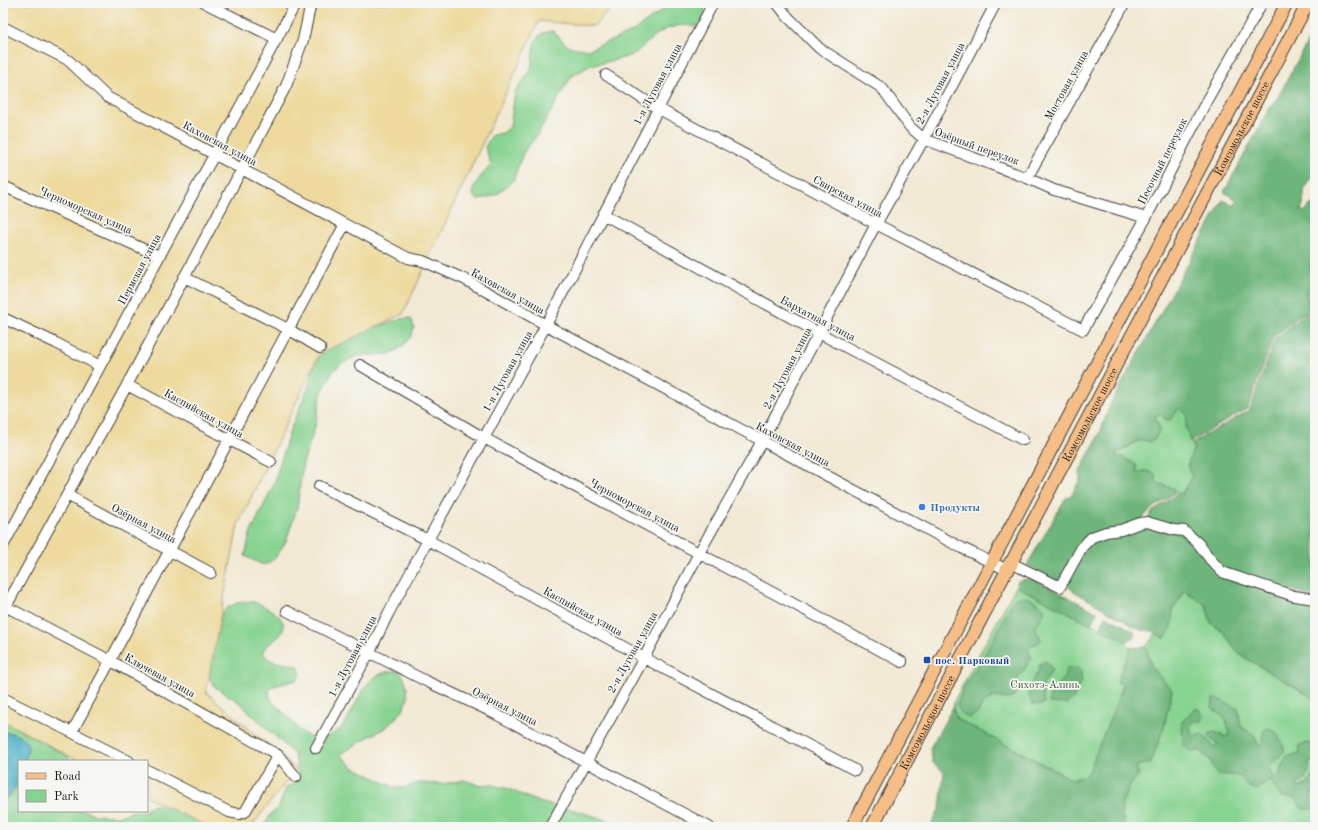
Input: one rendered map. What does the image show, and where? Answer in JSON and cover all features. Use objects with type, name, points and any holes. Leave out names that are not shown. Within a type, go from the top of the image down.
[{"type":"main road","name":"Комсомольское шоссе","points":[[852,827],[989,561],[1287,3]]},
{"type":"main road","name":"Комсомольское шоссе","points":[[872,827],[1308,3]]},
{"type":"street","points":[[205,3],[277,39]]},
{"type":"street","name":"Пермская улица","points":[[3,546],[296,3]]},
{"type":"street","points":[[4,608],[127,385],[286,86],[303,40],[311,3]]},
{"type":"street","name":"1-я Луговая улица","points":[[316,748],[546,325],[657,108],[713,3]]},
{"type":"street","name":"Озёрный переулок","points":[[777,3],[787,16],[819,48],[882,88],[910,127],[924,139],[1028,178],[1054,190],[1146,218]]},
{"type":"street","name":"2-я Луговая улица","points":[[550,827],[644,658],[699,553],[762,441],[876,224],[924,139],[996,3]]},
{"type":"street","name":"Мостовая улица","points":[[1028,178],[1124,3]]},
{"type":"street","name":"Песочный переулок","points":[[1082,330],[1146,218],[1208,98],[1262,3]]},
{"type":"street","name":"Каховская улица","points":[[3,27],[68,60],[107,97],[408,258],[423,261],[464,279],[546,325],[989,561],[1009,567],[1060,587],[1082,547],[1092,537],[1147,522],[1174,530],[1184,531],[1198,543],[1222,572],[1294,596],[1315,599]]},
{"type":"street","name":"Свирская улица","points":[[606,75],[657,108],[876,224],[1082,330]]},
{"type":"street","name":"Черноморская улица","points":[[3,186],[159,256]]},
{"type":"street","name":"Бархатная улица","points":[[603,214],[819,333],[1023,440]]},
{"type":"street","points":[[72,732],[345,224]]},
{"type":"street","points":[[184,277],[288,329],[320,348]]},
{"type":"street","points":[[3,318],[56,342],[100,366]]},
{"type":"street","name":"Черноморская улица","points":[[360,365],[484,438],[902,662]]},
{"type":"street","name":"Каспийская улица","points":[[127,385],[271,462]]},
{"type":"street","name":"Каспийская улица","points":[[319,486],[428,540],[644,658],[851,768]]},
{"type":"street","name":"Озёрная улица","points":[[67,495],[210,573]]},
{"type":"street","name":"Ключевая улица","points":[[4,608],[111,661],[278,755],[296,778]]},
{"type":"street","name":"Озёрная улица","points":[[287,611],[369,653],[488,710],[709,827]]},
{"type":"street","points":[[3,698],[127,760]]},
{"type":"street","points":[[148,771],[229,812],[239,814],[245,812],[278,755]]},
{"type":"green space","points":[[672,3],[704,3],[705,13],[701,24],[695,26],[682,25],[666,29],[655,36],[634,54],[589,66],[571,77],[537,135],[523,153],[513,181],[496,195],[478,200],[474,197],[473,192],[477,182],[491,165],[485,147],[492,135],[503,133],[510,127],[515,92],[531,70],[534,43],[542,33],[553,31],[568,46],[588,50],[632,32]]},
{"type":"green space","points":[[1315,28],[1315,175],[1309,181],[1304,191],[1301,210],[1305,212],[1309,206],[1313,204],[1315,205],[1315,251],[1313,252],[1310,263],[1315,271],[1310,290],[1306,293],[1309,312],[1300,315],[1273,338],[1248,408],[1191,441],[1186,428],[1187,415],[1180,408],[1170,420],[1165,420],[1161,414],[1155,416],[1160,430],[1155,439],[1150,442],[1141,440],[1137,441],[1117,453],[1116,456],[1123,457],[1136,465],[1137,472],[1146,471],[1155,474],[1157,483],[1173,488],[1175,493],[1150,510],[1139,522],[1091,535],[1058,581],[1027,565],[1065,499],[1072,494],[1080,480],[1080,471],[1100,433],[1110,405],[1223,200],[1234,206],[1237,200],[1224,192]]},
{"type":"green space","points":[[1315,271],[1315,309],[1311,313],[1309,312],[1306,293],[1310,290]]},
{"type":"green space","points":[[1315,309],[1315,597],[1223,570],[1199,542],[1146,521],[1152,512],[1177,494],[1182,493],[1192,478],[1188,463],[1194,448],[1192,443],[1250,410],[1275,339],[1301,317],[1311,313]]},
{"type":"green space","points":[[408,318],[412,320],[414,328],[411,337],[402,347],[390,354],[357,356],[342,363],[333,371],[321,394],[315,427],[303,463],[297,508],[286,541],[276,557],[267,564],[261,564],[245,556],[250,534],[274,484],[290,430],[308,388],[314,367],[320,356],[332,344],[345,337]]},
{"type":"green space","points":[[1180,408],[1187,415],[1186,428],[1194,448],[1188,463],[1192,478],[1182,493],[1177,493],[1172,488],[1157,483],[1146,471],[1137,472],[1136,465],[1123,457],[1116,456],[1117,453],[1144,439],[1157,421],[1154,416]]},
{"type":"green space","points":[[1140,524],[1187,536],[1221,573],[1315,600],[1315,699],[1239,654],[1223,631],[1211,623],[1206,605],[1184,590],[1173,610],[1171,629],[1164,639],[1153,631],[1140,630],[1072,590],[1064,582],[1093,538]]},
{"type":"green space","points":[[1031,578],[1097,612],[1091,624],[1016,586],[1018,581]]},
{"type":"green space","name":"Сихотэ-Алинь","points":[[1016,586],[1122,639],[1131,648],[1117,682],[1124,684],[1088,774],[1073,780],[957,719],[953,707],[955,699]]},
{"type":"green space","points":[[1184,590],[1206,605],[1211,623],[1223,631],[1239,654],[1315,699],[1315,747],[1307,743],[1300,754],[1287,756],[1278,778],[1274,778],[1269,770],[1271,765],[1285,750],[1263,745],[1259,746],[1253,734],[1241,727],[1238,709],[1212,707],[1226,720],[1230,734],[1226,737],[1214,732],[1218,744],[1214,747],[1202,734],[1194,737],[1190,729],[1192,721],[1204,717],[1182,722],[1191,751],[1200,751],[1211,761],[1216,774],[1240,776],[1249,787],[1266,781],[1271,781],[1281,797],[1311,795],[1315,788],[1315,827],[1124,827],[1121,805],[1129,787],[1138,776],[1137,765],[1150,764],[1164,727],[1172,690],[1152,668],[1146,647],[1156,633],[1164,639],[1170,629],[1173,610]]},
{"type":"green space","points":[[1017,597],[1025,597],[1032,600],[1040,604],[1045,610],[1035,629],[1040,637],[1040,642],[1028,649],[1031,657],[1018,678],[1016,693],[1013,697],[1008,699],[995,697],[990,699],[982,704],[978,713],[970,718],[962,714],[957,706],[963,688],[987,651],[1013,601]]},
{"type":"green space","points":[[252,601],[275,613],[283,622],[281,634],[263,651],[265,656],[272,661],[298,666],[301,674],[297,680],[274,686],[269,691],[269,695],[275,704],[303,733],[313,737],[324,737],[334,733],[342,727],[363,690],[376,676],[386,672],[397,671],[403,676],[406,683],[408,697],[403,710],[387,727],[340,755],[353,767],[393,787],[403,788],[418,783],[443,784],[464,780],[481,786],[489,784],[509,789],[538,802],[578,811],[627,827],[263,827],[271,814],[279,807],[286,788],[295,783],[298,770],[294,754],[239,702],[215,687],[209,677],[208,669],[215,630],[222,613],[227,608],[237,603]]},
{"type":"green space","points":[[1106,616],[1134,631],[1134,636],[1126,643],[1122,639],[1100,628]]},
{"type":"green space","points":[[1146,647],[1152,668],[1172,690],[1164,727],[1150,764],[1137,765],[1138,775],[1129,787],[1121,805],[1124,827],[930,827],[940,808],[944,772],[933,763],[930,748],[953,707],[957,719],[1073,780],[1088,774],[1124,684],[1117,682],[1131,648]]},
{"type":"green space","points":[[1046,661],[1052,669],[1043,685],[1042,693],[1044,703],[1042,705],[1032,704],[1029,697],[1029,687],[1040,664]]},
{"type":"green space","points":[[1071,667],[1078,668],[1081,671],[1082,683],[1075,689],[1074,698],[1066,704],[1049,703],[1050,695],[1064,677],[1066,670]]},
{"type":"green space","points":[[1213,699],[1218,699],[1238,709],[1241,727],[1253,734],[1259,746],[1263,744],[1263,731],[1268,728],[1276,732],[1285,750],[1271,765],[1269,770],[1274,778],[1278,778],[1287,756],[1300,754],[1299,745],[1307,743],[1315,747],[1315,760],[1309,762],[1309,770],[1307,775],[1297,784],[1298,788],[1306,785],[1312,778],[1315,778],[1315,788],[1311,795],[1312,809],[1303,809],[1295,798],[1281,797],[1271,781],[1266,781],[1258,790],[1249,787],[1240,776],[1216,774],[1211,761],[1200,751],[1191,751],[1183,745],[1182,722],[1194,709],[1199,709],[1204,717],[1202,721],[1192,721],[1190,729],[1194,737],[1202,734],[1214,747],[1218,744],[1210,738],[1210,733],[1214,732],[1226,737],[1230,734],[1226,720],[1212,707]]},
{"type":"green space","points":[[3,721],[68,756],[70,760],[25,760],[28,749],[13,733],[3,732]]},
{"type":"green space","points":[[1314,760],[1315,778],[1312,778],[1306,785],[1298,788],[1297,784],[1305,779],[1309,762]]},
{"type":"green space","points":[[18,782],[18,812],[89,812],[95,815],[120,816],[131,812],[148,812],[148,807],[161,804],[208,827],[3,827],[3,801],[11,794]]},
{"type":"sand","points":[[3,3],[616,3],[594,26],[539,21],[403,314],[319,354],[238,525],[206,692],[296,769],[251,827],[208,827],[148,797],[148,760],[77,760],[3,721]]},
{"type":"water","points":[[3,732],[19,736],[25,741],[28,748],[25,760],[18,760],[17,783],[12,792],[3,801]]},
{"type":"place","name":"Продукты","points":[[922,507]]},
{"type":"place","name":"пос. Парковый","points":[[927,660]]}]
